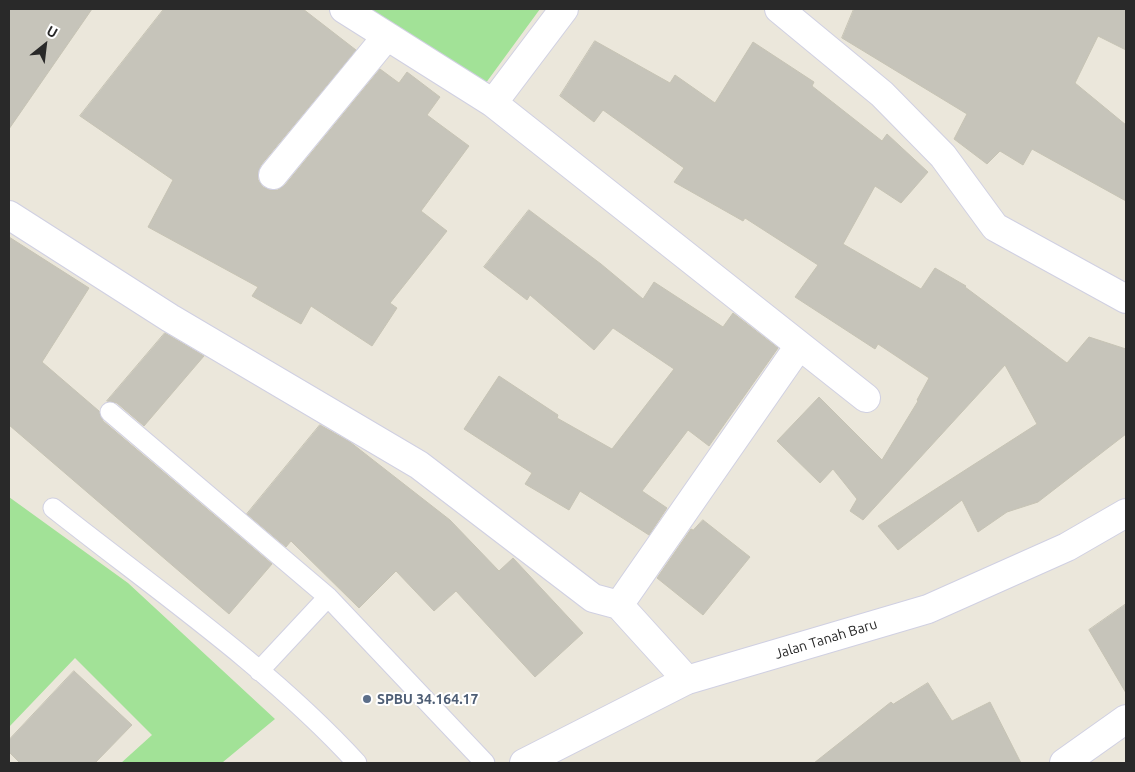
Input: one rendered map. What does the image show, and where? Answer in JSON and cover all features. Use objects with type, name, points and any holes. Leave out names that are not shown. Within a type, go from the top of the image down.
[{"type":"street","points":[[344,9],[493,103],[866,398]]},
{"type":"street","points":[[493,103],[564,9]]},
{"type":"street","points":[[779,9],[882,94],[943,156],[995,226],[1126,299]]},
{"type":"street","points":[[273,175],[387,36]]},
{"type":"street","points":[[9,215],[170,318],[420,465],[593,598],[619,605],[686,680]]},
{"type":"street","points":[[619,605],[799,346]]},
{"type":"street","name":"Jalan Tanah Baru","points":[[524,763],[686,680],[928,609],[1067,547],[1126,513]]},
{"type":"street","points":[[1064,763],[1126,719]]},
{"type":"lane","points":[[110,412],[328,597],[485,763]]},
{"type":"lane","points":[[53,508],[260,671],[357,763]]},
{"type":"lane","points":[[260,671],[328,597]]},
{"type":"green space","points":[[363,9],[540,9],[480,91]]},
{"type":"green space","points":[[9,497],[128,583],[275,719],[224,763],[121,763],[152,735],[75,658],[9,727]]},
{"type":"building","points":[[9,9],[92,9],[9,129]]},
{"type":"building","points":[[164,9],[303,9],[356,50],[261,165],[258,172],[258,180],[263,187],[270,190],[278,190],[285,185],[380,69],[399,83],[407,72],[440,97],[427,115],[469,146],[421,211],[447,231],[390,303],[397,308],[372,346],[311,306],[301,324],[252,296],[258,287],[148,227],[173,180],[80,116]]},
{"type":"building","points":[[854,9],[1126,9],[1126,50],[1098,36],[1075,83],[1126,125],[1126,201],[1032,149],[1023,165],[1000,151],[987,164],[954,139],[967,114],[842,38]]},
{"type":"building","points":[[595,41],[670,83],[675,75],[715,103],[753,42],[814,82],[812,86],[882,141],[887,134],[928,172],[901,203],[875,186],[843,244],[921,289],[935,268],[966,286],[1067,363],[1089,337],[1126,349],[1126,434],[1038,502],[1007,512],[978,532],[962,500],[898,550],[878,526],[1037,424],[1005,365],[863,520],[850,511],[857,499],[833,469],[820,483],[777,441],[819,397],[882,460],[918,401],[929,378],[878,344],[875,349],[795,297],[818,265],[745,218],[743,221],[674,182],[684,168],[603,110],[594,122],[560,96]]},
{"type":"building","points":[[529,210],[601,264],[643,299],[654,282],[723,327],[733,313],[778,348],[709,446],[688,430],[642,491],[667,508],[649,535],[580,491],[569,510],[525,484],[532,473],[464,429],[499,376],[558,415],[557,418],[612,449],[674,369],[613,328],[594,350],[530,295],[527,300],[484,267]]},
{"type":"building","points":[[9,237],[89,288],[42,362],[99,411],[103,421],[272,564],[229,614],[9,425]]},
{"type":"building","points":[[165,333],[204,356],[144,426],[117,403],[107,401]]},
{"type":"building","points":[[320,425],[350,442],[450,520],[499,571],[513,558],[583,633],[535,677],[456,591],[434,611],[396,571],[359,608],[291,541],[286,547],[247,514]]},
{"type":"building","points":[[703,520],[750,557],[703,615],[657,578],[691,529],[693,530]]},
{"type":"building","points":[[1126,604],[1126,693],[1089,630]]},
{"type":"building","points":[[74,671],[132,725],[95,763],[20,763],[9,752],[9,740]]},
{"type":"building","points":[[928,683],[952,721],[990,702],[1021,763],[814,763],[891,702],[893,704]]},
{"type":"place","name":"SPBU 34.164.17","points":[[367,699]]}]
